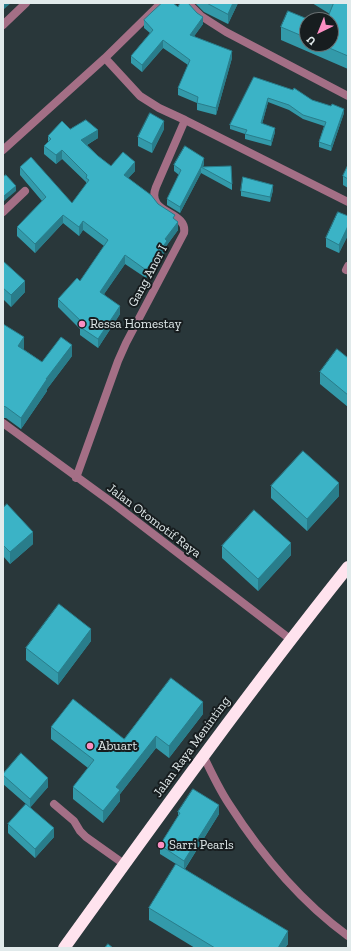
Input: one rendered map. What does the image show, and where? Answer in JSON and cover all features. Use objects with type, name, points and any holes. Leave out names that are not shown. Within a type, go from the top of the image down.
[{"type":"highway","name":"Jalan Raya Meninting","points":[[64,948],[290,639],[348,567]]},
{"type":"street","points":[[3,25],[26,3]]},
{"type":"street","points":[[3,150],[105,58],[161,3]]},
{"type":"street","points":[[188,3],[201,16],[226,32],[348,96]]},
{"type":"street","points":[[105,58],[145,99],[159,108],[348,202]]},
{"type":"street","name":"Gang Anor I","points":[[76,478],[123,349],[185,231],[184,225],[181,221],[155,202],[154,195],[156,187],[185,120]]},
{"type":"street","points":[[3,212],[25,191]]},
{"type":"street","name":"Jalan Otomotif Raya","points":[[3,423],[76,478],[114,504],[290,639]]},
{"type":"street","points":[[203,756],[229,804],[257,844],[288,883],[331,924],[348,936]]},
{"type":"street","points":[[54,804],[74,821],[86,837],[124,864]]},
{"type":"building","points":[[162,3],[173,3],[178,7],[180,3],[188,3],[203,17],[190,35],[232,51],[216,108],[197,103],[198,97],[178,88],[190,60],[163,40],[142,65],[131,56],[153,30],[144,20]]},
{"type":"building","points":[[207,3],[233,3],[228,14]]},
{"type":"building","points":[[334,3],[348,3],[348,56],[339,52],[339,12],[330,12]]},
{"type":"building","points":[[288,11],[299,16],[299,35],[281,27]]},
{"type":"building","points":[[254,77],[293,90],[294,88],[312,100],[331,106],[332,104],[344,109],[331,146],[319,142],[326,122],[303,115],[289,105],[268,98],[261,123],[275,128],[271,141],[245,134],[247,130],[230,125]]},
{"type":"building","points":[[150,113],[164,121],[152,144],[138,137]]},
{"type":"building","points":[[86,120],[98,130],[81,140],[111,166],[123,152],[135,162],[124,175],[151,195],[158,204],[175,215],[173,218],[178,222],[165,239],[167,241],[146,270],[125,255],[100,292],[120,306],[98,339],[80,327],[83,323],[58,299],[77,278],[80,281],[108,240],[83,221],[79,227],[63,215],[35,244],[17,227],[46,197],[20,167],[31,157],[72,203],[89,180],[86,178],[87,175],[62,150],[56,155],[44,146],[51,139],[48,136],[62,121],[70,129]]},
{"type":"building","points":[[185,146],[204,158],[201,167],[180,207],[167,199],[181,170],[174,165]]},
{"type":"building","points":[[348,165],[348,179],[343,176]]},
{"type":"building","points":[[231,166],[232,184],[201,167]]},
{"type":"building","points":[[6,175],[16,186],[3,196],[3,177]]},
{"type":"building","points":[[243,177],[273,185],[270,197],[241,191]]},
{"type":"building","points":[[338,212],[348,216],[348,226],[339,245],[326,238]]},
{"type":"building","points":[[3,261],[25,281],[11,295],[3,288]]},
{"type":"building","points":[[3,324],[24,337],[18,346],[42,362],[61,337],[72,345],[46,379],[21,418],[3,406]]},
{"type":"building","points":[[337,349],[348,358],[348,395],[320,372]]},
{"type":"building","points":[[303,451],[339,483],[307,519],[271,486]]},
{"type":"building","points":[[7,504],[33,532],[10,552],[3,545],[3,508]]},
{"type":"building","points":[[254,510],[291,543],[258,579],[222,546]]},
{"type":"building","points":[[59,604],[91,629],[58,673],[26,648]]},
{"type":"building","points":[[171,678],[203,702],[169,746],[156,736],[116,787],[120,790],[103,811],[73,787],[94,760],[51,727],[73,699],[124,739]]},
{"type":"building","points":[[21,753],[48,778],[30,799],[3,775]]},
{"type":"building","points":[[193,789],[219,805],[184,861],[160,845],[180,813],[178,812]]},
{"type":"building","points":[[26,804],[54,828],[35,849],[8,824]]},
{"type":"building","points":[[176,864],[288,931],[278,948],[215,948],[149,908]]},
{"type":"building","points":[[108,944],[113,948],[105,948]]},
{"type":"place","name":"Ressa Homestay","points":[[82,324]]},
{"type":"place","name":"Abuart","points":[[90,746]]},
{"type":"place","name":"Sarri Pearls","points":[[161,845]]}]
